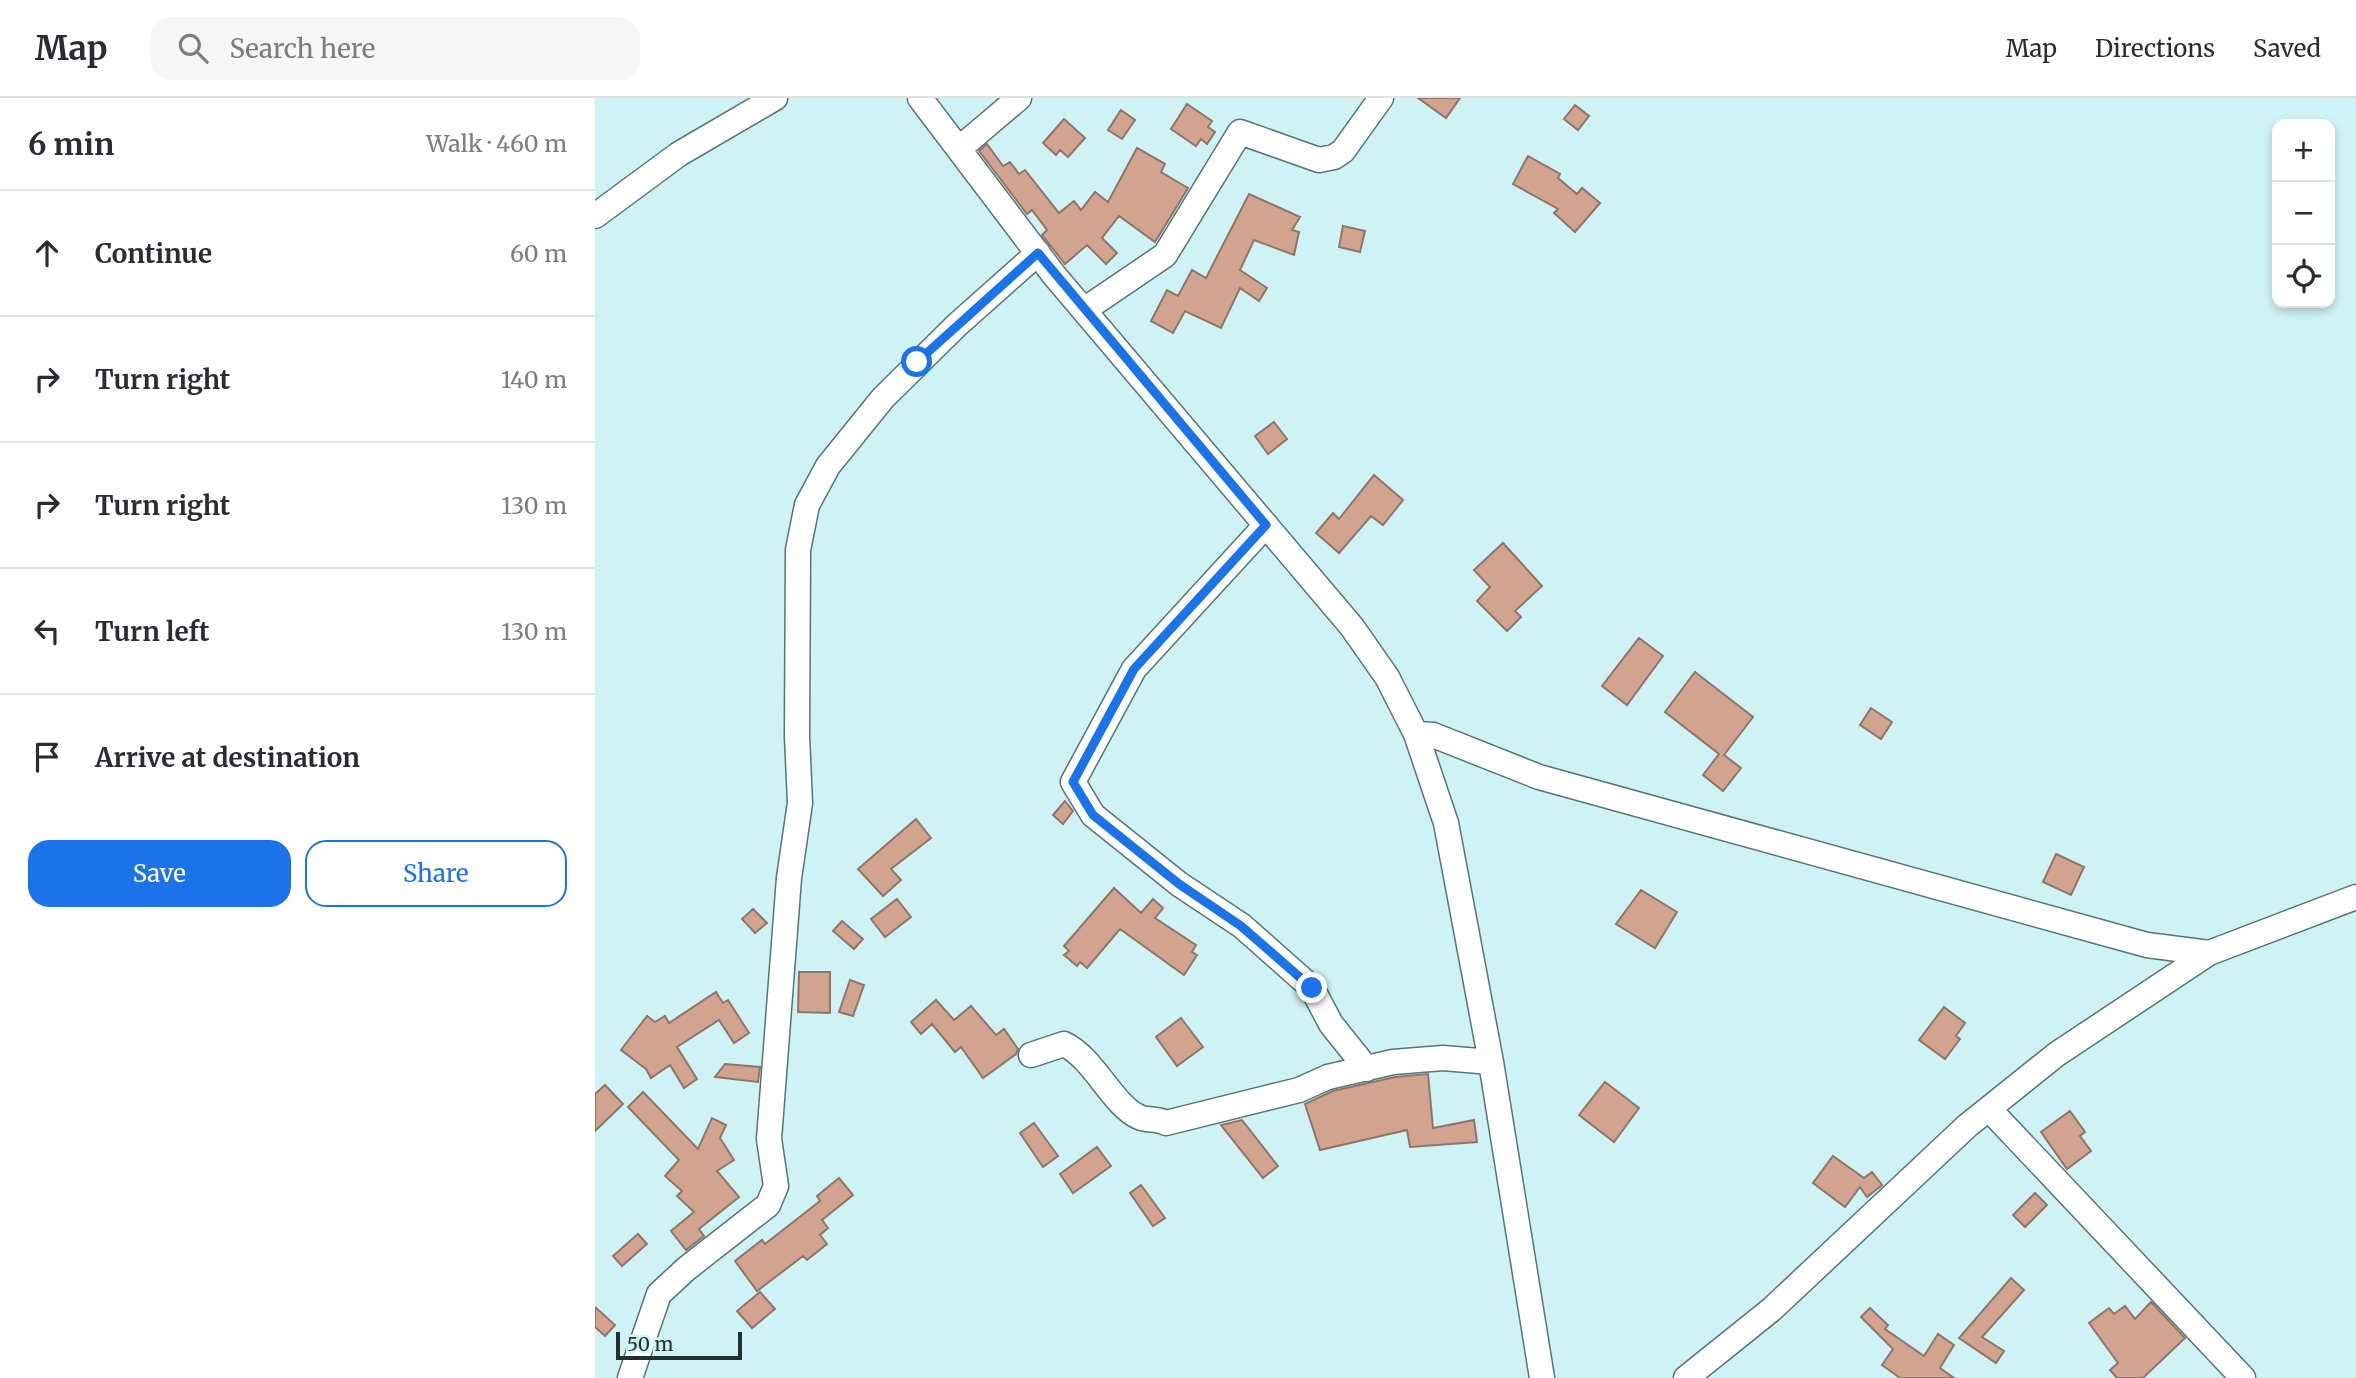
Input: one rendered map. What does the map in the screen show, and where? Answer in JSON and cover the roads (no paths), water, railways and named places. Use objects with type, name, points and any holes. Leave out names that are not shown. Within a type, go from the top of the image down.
[{"type":"street","points":[[595,216],[679,154],[775,98]]},
{"type":"street","points":[[920,98],[1084,310],[1352,627],[1387,677],[1416,734],[1446,823],[1491,1062],[1542,1378]]},
{"type":"street","points":[[960,148],[1019,98]]},
{"type":"street","points":[[1084,310],[1165,256],[1240,132],[1319,160],[1333,158],[1343,151],[1381,98]]},
{"type":"street","points":[[630,1378],[646,1323],[659,1294],[686,1269],[768,1205],[776,1186],[769,1139],[789,878],[800,803],[797,736],[798,550],[807,505],[828,466],[883,398],[947,334],[1038,253]]},
{"type":"street","points":[[1266,525],[1134,669],[1073,782],[1093,815],[1179,884],[1241,926],[1312,988],[1331,1024],[1367,1069]]},
{"type":"street","points":[[1416,734],[1433,735],[1539,777],[2107,934],[2147,945],[2209,953]]},
{"type":"street","points":[[1686,1378],[1772,1308],[1989,1109],[2057,1054],[2209,953],[2356,897]]},
{"type":"street","points":[[1031,1055],[1064,1044],[1076,1050],[1140,1118],[1157,1118],[1166,1123],[1299,1090],[1328,1077],[1393,1062],[1443,1058],[1491,1062]]},
{"type":"street","points":[[1989,1109],[2243,1378]]}]
